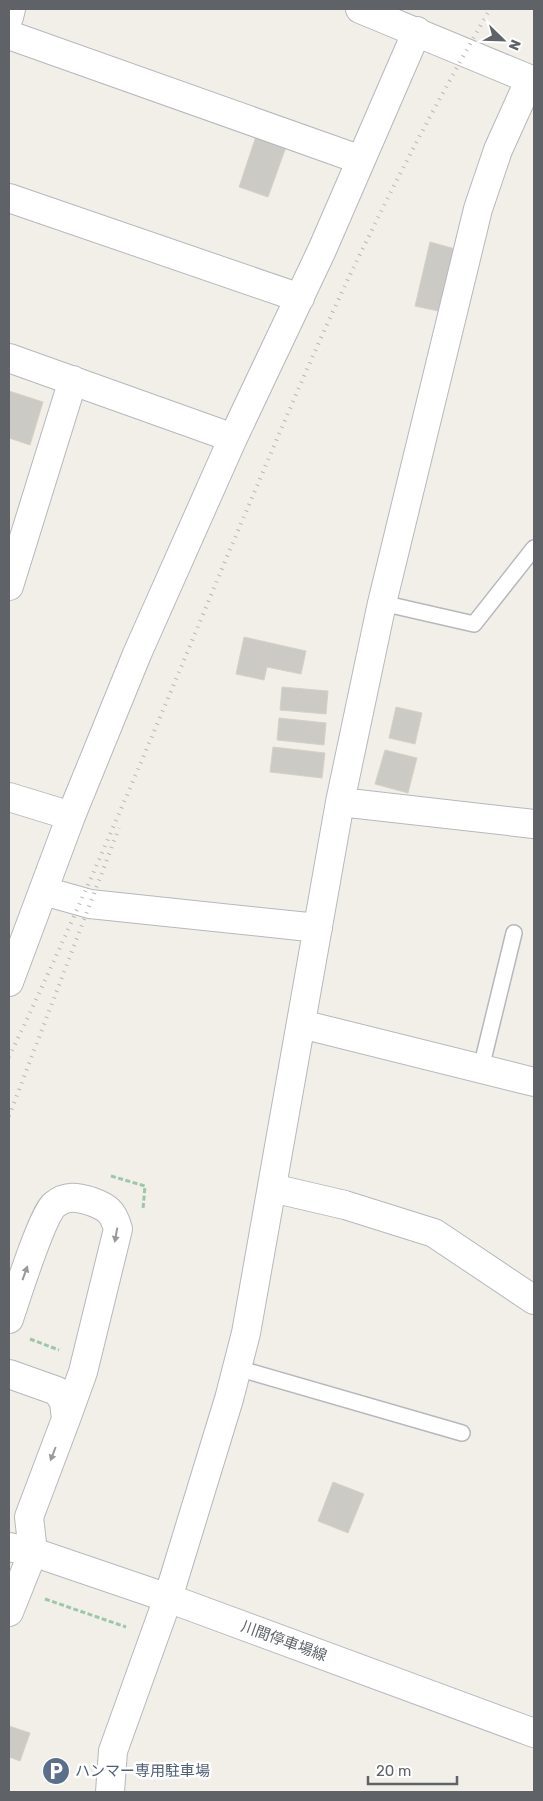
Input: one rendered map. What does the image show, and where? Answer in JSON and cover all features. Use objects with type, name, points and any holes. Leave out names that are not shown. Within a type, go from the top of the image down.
[{"type":"street","points":[[9,17],[11,9]]},
{"type":"street","points":[[110,1792],[113,1751],[168,1598],[229,1399],[246,1333],[340,802],[382,603],[478,208],[498,150],[532,80],[360,9]]},
{"type":"street","points":[[9,981],[71,816],[137,654],[233,438],[300,298],[417,31]]},
{"type":"street","points":[[9,35],[361,160]]},
{"type":"street","points":[[9,198],[300,298]]},
{"type":"street","points":[[9,358],[233,438]]},
{"type":"street","points":[[9,586],[72,380]]},
{"type":"street","points":[[9,797],[71,816]]},
{"type":"street","points":[[340,802],[534,824]]},
{"type":"street","points":[[44,891],[90,904],[318,928]]},
{"type":"street","points":[[301,1024],[534,1082]]},
{"type":"street","points":[[272,1188],[345,1205],[434,1232],[534,1300]]},
{"type":"street","points":[[9,1319],[43,1225],[52,1206],[65,1198],[77,1197],[102,1205],[114,1215],[118,1229],[82,1372],[29,1517],[9,1612]]},
{"type":"street","points":[[9,1374],[57,1391],[64,1402],[66,1419]]},
{"type":"street","points":[[9,1534],[29,1517]]},
{"type":"street","name":"川間停車場線","points":[[21,1549],[168,1598],[534,1733]]},
{"type":"lane","points":[[382,603],[474,624],[534,548]]},
{"type":"lane","points":[[481,1068],[514,933]]},
{"type":"lane","points":[[237,1368],[462,1433]]},
{"type":"path","points":[[28,1338],[64,1352]]},
{"type":"path","points":[[41,1598],[130,1628]]},
{"type":"building","points":[[256,136],[286,147],[268,197],[239,187]]},
{"type":"building","points":[[430,242],[459,250],[443,312],[415,306]]},
{"type":"building","points":[[9,391],[43,402],[30,445],[9,438]]},
{"type":"building","points":[[244,637],[306,651],[301,674],[267,667],[264,680],[236,674]]},
{"type":"building","points":[[282,687],[328,691],[326,714],[280,710]]},
{"type":"building","points":[[396,707],[422,713],[415,744],[389,738]]},
{"type":"building","points":[[279,718],[326,723],[324,745],[277,740]]},
{"type":"building","points":[[273,747],[325,753],[322,778],[270,772]]},
{"type":"building","points":[[385,750],[417,758],[408,793],[375,784]]},
{"type":"building","points":[[333,1482],[364,1494],[348,1533],[318,1521]]},
{"type":"building","points":[[9,1726],[30,1733],[20,1761],[9,1757]]},
{"type":"railway","points":[[9,1057],[96,867],[315,350],[413,149],[490,9]]},
{"type":"railway","points":[[9,1116],[119,828]]},
{"type":"place","name":"ハンマー専用駐車場","points":[[56,1771]]}]
